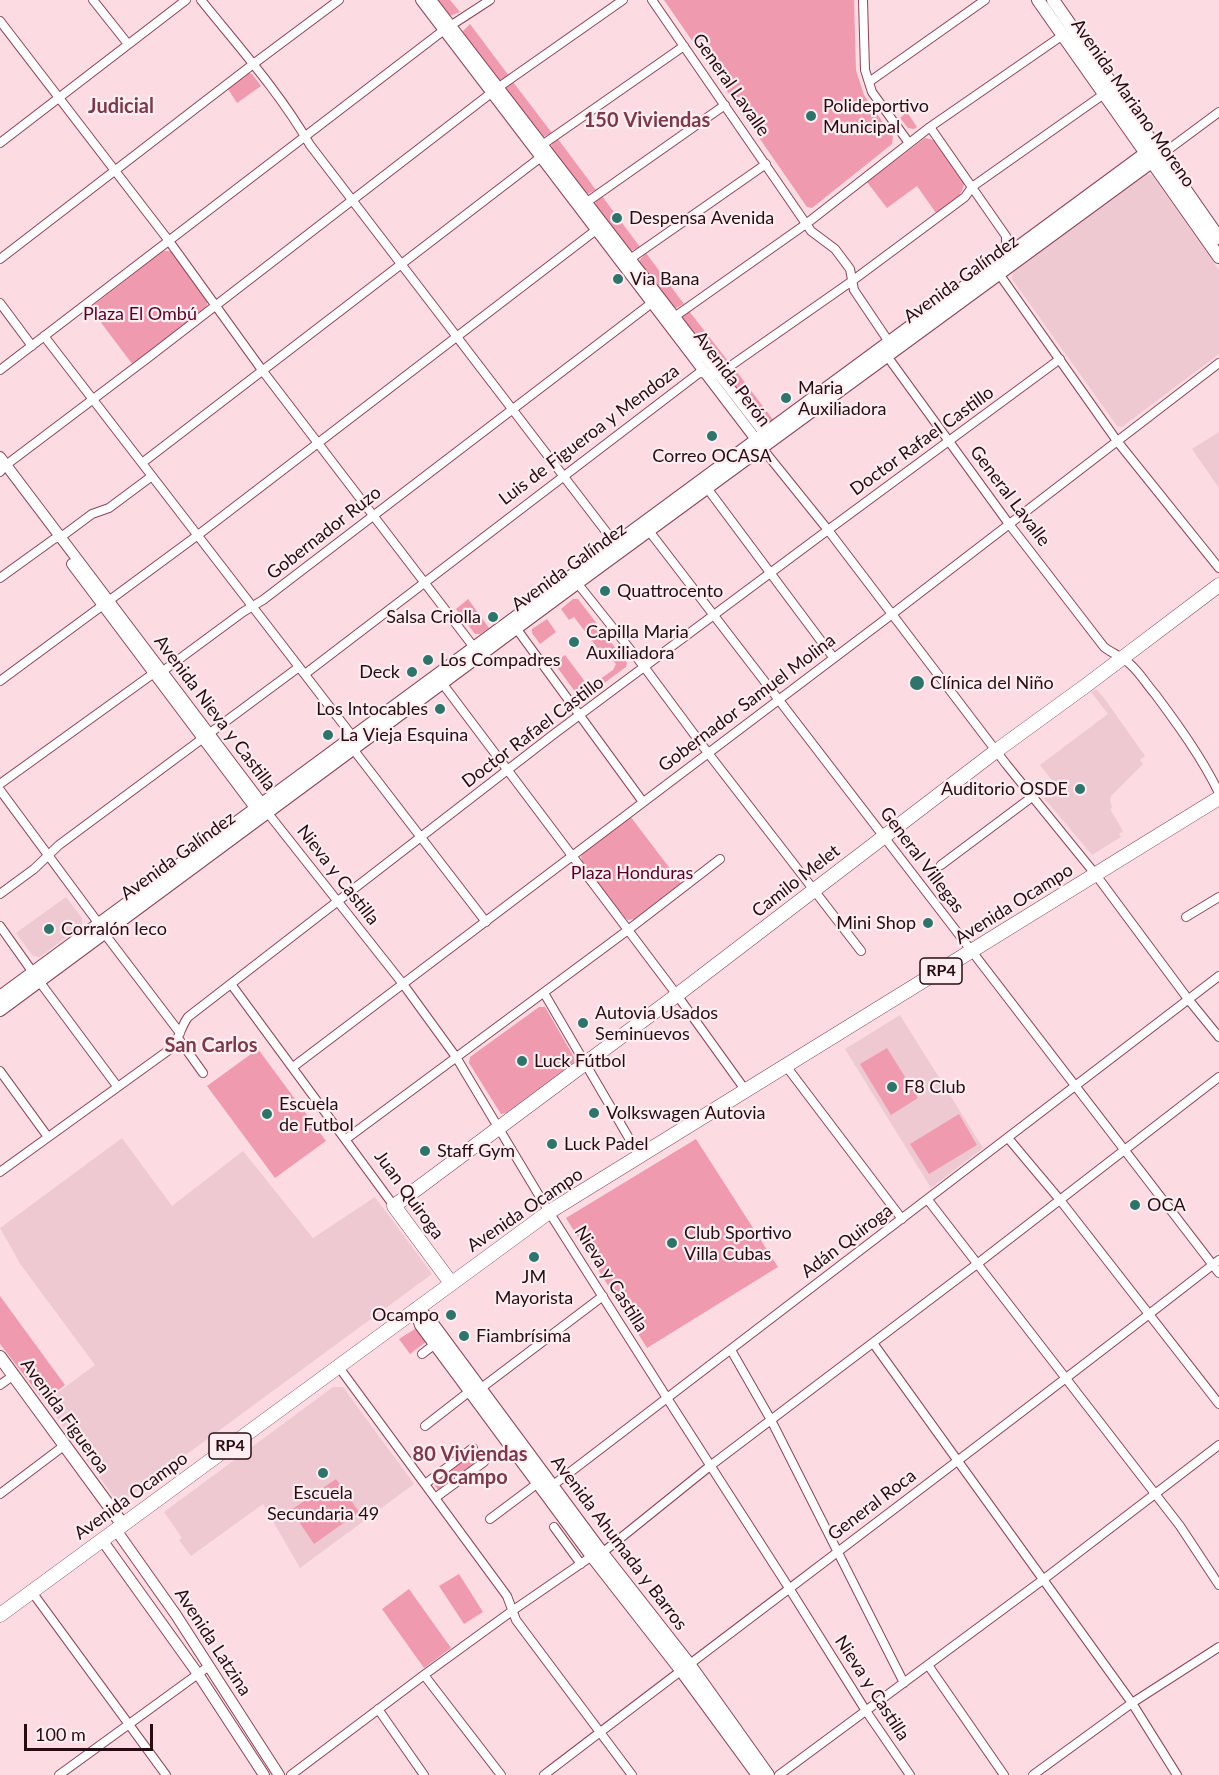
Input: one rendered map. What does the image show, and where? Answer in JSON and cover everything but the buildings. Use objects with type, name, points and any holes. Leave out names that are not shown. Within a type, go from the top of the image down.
[{"type":"main road","name":"Avenida Mariano Moreno","points":[[1038,0],[1104,94],[1219,238]]},
{"type":"main road","name":"Avenida Mariano Moreno","points":[[1053,0],[1219,257]]},
{"type":"main road","name":"Avenida Galíndez","points":[[646,527],[706,488],[761,440],[887,356],[996,269],[1015,249],[1153,156]]},
{"type":"main road","name":"Avenida Galíndez","points":[[0,998],[36,977],[102,929],[262,808],[646,527],[889,342],[996,269],[1153,156]]},
{"type":"main road","name":"Avenida Galíndez","points":[[353,743],[442,683],[478,651],[516,628],[574,580]]},
{"type":"main road","name":"Camilo Melet","points":[[394,1206],[586,1064],[996,751],[1219,585]]},
{"type":"main road","name":"Avenida Ocampo","points":[[0,1615],[549,1212],[1219,798]]},
{"type":"main road","name":"Avenida Galíndez","points":[[0,1010],[36,977]]},
{"type":"main road","name":"Juan Quiroga","points":[[394,1206],[451,1282]]},
{"type":"main road","name":"Avenida Ahumada y Barros","points":[[416,1309],[421,1325],[435,1344],[552,1486],[597,1554]]},
{"type":"main road","name":"Avenida Ahumada y Barros","points":[[416,1309],[428,1318],[538,1483],[597,1554],[768,1775]]},
{"type":"main road","name":"Avenida Figueroa","points":[[0,1357],[65,1446],[119,1527]]},
{"type":"main road","name":"Avenida Ahumada y Barros","points":[[685,1667],[758,1775]]},
{"type":"street","points":[[93,0],[128,44]]},
{"type":"street","points":[[0,143],[186,0]]},
{"type":"street","points":[[201,0],[618,547]]},
{"type":"street","points":[[0,259],[252,64],[339,0]]},
{"type":"street","name":"Avenida Perón","points":[[421,0],[448,28],[587,202],[601,227],[656,300],[719,374],[761,440]]},
{"type":"street","name":"Avenida Perón","points":[[431,0],[448,28]]},
{"type":"street","points":[[0,370],[448,28],[490,0]]},
{"type":"street","points":[[2,467],[93,400],[496,90],[623,0]]},
{"type":"street","name":"General Lavalle","points":[[652,0],[811,231],[835,249],[850,269],[854,290],[889,342]]},
{"type":"street","points":[[863,0],[865,70],[872,92],[909,143]]},
{"type":"street","points":[[869,82],[985,0]]},
{"type":"street","points":[[0,21],[170,241],[262,370],[478,651]]},
{"type":"street","points":[[671,319],[806,224],[930,127],[1063,35]]},
{"type":"street","points":[[142,463],[541,157],[542,145],[684,46]]},
{"type":"street","name":"Avenida Perón","points":[[496,90],[541,157],[630,259],[656,300]]},
{"type":"street","points":[[719,374],[965,197],[972,187],[1104,94]]},
{"type":"street","points":[[587,202],[725,105]]},
{"type":"street","name":"Avenida Galíndez","points":[[1153,156],[1219,112]]},
{"type":"street","points":[[930,127],[1015,249]]},
{"type":"street","points":[[630,259],[766,164]]},
{"type":"street","points":[[0,681],[319,444],[601,227]]},
{"type":"street","points":[[1006,237],[1004,254],[996,269],[1117,441],[1219,568]]},
{"type":"street","name":"Gobernador Ruzo","points":[[0,784],[263,600],[656,300]]},
{"type":"street","points":[[0,303],[32,346]]},
{"type":"street","name":"Avenida Perón","points":[[671,319],[707,373],[761,440]]},
{"type":"street","points":[[44,336],[302,670],[353,743],[486,922]]},
{"type":"street","points":[[887,356],[889,342]]},
{"type":"street","name":"General Lavalle","points":[[887,356],[1009,524],[1104,647],[1133,666],[1180,727],[1219,793]]},
{"type":"street","name":"Doctor Rafael Castillo","points":[[188,1017],[580,715],[1060,359]]},
{"type":"street","name":"Gobernador Samuel Molina","points":[[293,1067],[891,615],[1219,363]]},
{"type":"street","name":"Luis de Figueroa y Mendoza","points":[[0,894],[34,869],[59,845],[424,583],[699,373],[719,374]]},
{"type":"street","points":[[761,440],[891,615],[1032,797],[1096,875],[1219,1037]]},
{"type":"street","name":"Avenida Nieva y Castilla","points":[[2,467],[262,808]]},
{"type":"street","points":[[0,578],[92,514],[109,508],[152,476]]},
{"type":"street","points":[[706,488],[833,657]]},
{"type":"street","name":"General Villegas","points":[[646,527],[971,952],[1125,1150],[1216,1262],[1219,1273]]},
{"type":"street","points":[[574,580],[645,668],[861,951]]},
{"type":"street","points":[[516,628],[644,802]]},
{"type":"street","points":[[442,683],[677,995],[746,1091]]},
{"type":"street","points":[[0,790],[167,1017],[203,1073]]},
{"type":"street","points":[[941,865],[1032,797]]},
{"type":"street","name":"Nieva y Castilla","points":[[262,808],[403,984],[456,1057],[549,1212],[866,1711],[910,1775]]},
{"type":"street","points":[[346,1139],[720,859]]},
{"type":"street","points":[[1186,917],[1219,897]]},
{"type":"street","points":[[0,927],[117,1086]]},
{"type":"street","name":"Adán Quiroga","points":[[552,1486],[1219,976]]},
{"type":"street","name":"Juan Quiroga","points":[[231,984],[394,1206]]},
{"type":"street","points":[[544,993],[640,1156]]},
{"type":"street","points":[[167,1017],[176,1020],[188,1017]]},
{"type":"street","points":[[0,1172],[169,1050],[175,1045],[188,1017]]},
{"type":"street","points":[[786,1066],[902,1219]]},
{"type":"street","points":[[0,1071],[48,1137]]},
{"type":"street","points":[[291,1775],[424,1674],[597,1554],[1219,1077]]},
{"type":"street","points":[[1008,1138],[1060,1200],[1219,1404]]},
{"type":"street","points":[[928,1200],[1156,1494],[1219,1585]]},
{"type":"street","name":"General Roca","points":[[544,1775],[1216,1262]]},
{"type":"street","points":[[425,1426],[603,1296]]},
{"type":"street","points":[[873,1343],[1132,1703],[1177,1775]]},
{"type":"street","points":[[422,1354],[435,1344]]},
{"type":"street","points":[[731,1350],[771,1420],[904,1683]]},
{"type":"street","points":[[338,1366],[507,1596],[516,1620],[632,1775]]},
{"type":"street","points":[[0,1385],[14,1375]]},
{"type":"street","points":[[779,1775],[1044,1579],[1219,1445]]},
{"type":"street","points":[[0,1494],[65,1446]]},
{"type":"street","points":[[425,1484],[473,1448]]},
{"type":"street","points":[[435,1498],[484,1462]]},
{"type":"street","points":[[490,1519],[538,1483],[552,1486]]},
{"type":"street","name":"Avenida Latzina","points":[[119,1527],[279,1775]]},
{"type":"street","points":[[554,1527],[581,1564]]},
{"type":"street","name":"Avenida Latzina","points":[[102,1540],[198,1674],[264,1775]]},
{"type":"street","points":[[32,1592],[166,1775]]},
{"type":"street","points":[[1033,1775],[1132,1703],[1219,1647]]},
{"type":"street","points":[[928,1665],[1004,1775]]},
{"type":"street","points":[[59,1775],[209,1666]]},
{"type":"street","points":[[424,1674],[501,1775]]},
{"type":"street","points":[[378,1709],[424,1775]]},
{"type":"shaded area","points":[[1147,174],[1152,175],[1219,270],[1219,354],[1122,427],[1117,426],[1012,279],[1013,272]]},
{"type":"shaded area","points":[[1219,432],[1219,488],[1192,449]]},
{"type":"shaded area","points":[[1096,689],[1145,756],[1140,760],[1143,764],[1111,796],[1112,808],[1110,809],[1123,831],[1119,834],[1121,837],[1092,855],[1044,798],[1058,788],[1040,765],[1108,714],[1091,692]]},
{"type":"shaded area","name":"Corralón Ieco","points":[[66,897],[82,918],[82,925],[40,957],[33,956],[16,933]]},
{"type":"shaded area","points":[[900,1015],[983,1148],[931,1188],[845,1049]]},
{"type":"shaded area","points":[[122,1138],[172,1206],[243,1151],[313,1238],[375,1197],[432,1274],[119,1504],[45,1402],[95,1365],[21,1265],[0,1228]]},
{"type":"shaded area","name":"Escuela Secundaria 49","points":[[333,1387],[343,1387],[414,1484],[300,1568],[263,1504],[191,1556],[179,1540],[182,1538],[164,1512]]},
{"type":"green space","points":[[435,0],[450,0],[460,12],[447,15]]},
{"type":"green space","name":"Polideportivo Municipal","points":[[664,0],[854,0],[856,70],[864,95],[893,137],[892,144],[812,208],[807,207]]},
{"type":"green space","points":[[470,24],[509,76],[500,80],[496,79],[464,37],[462,32]]},
{"type":"green space","points":[[249,73],[261,86],[237,103],[228,89]]},
{"type":"green space","points":[[513,82],[552,133],[540,136],[508,94],[506,89]]},
{"type":"green space","points":[[907,112],[917,127],[914,129],[908,128],[900,118]]},
{"type":"green space","points":[[925,138],[934,140],[964,183],[961,193],[954,201],[936,213],[917,186],[887,208],[867,182]]},
{"type":"green space","points":[[558,139],[596,190],[584,193],[552,152],[553,142]]},
{"type":"green space","points":[[602,196],[640,247],[631,251],[628,249],[596,209],[597,199]]},
{"type":"green space","name":"Plaza El Ombú","points":[[163,251],[172,253],[207,301],[207,306],[133,365],[90,308]]},
{"type":"green space","points":[[646,253],[684,304],[676,308],[672,307],[640,266],[639,261]]},
{"type":"green space","points":[[689,311],[728,361],[720,366],[716,364],[682,319]]},
{"type":"green space","points":[[734,368],[774,421],[765,426],[728,381],[729,373]]},
{"type":"green space","points":[[468,599],[489,628],[480,634],[475,634],[456,609]]},
{"type":"green space","points":[[573,599],[578,599],[627,663],[626,667],[585,697],[579,697],[554,663],[565,655],[589,687],[613,670],[616,664],[612,659],[608,662],[574,617],[569,620],[561,609]]},
{"type":"green space","points":[[547,619],[556,632],[540,644],[532,633],[532,629]]},
{"type":"green space","name":"Plaza Honduras","points":[[630,816],[681,883],[635,919],[628,920],[583,864],[581,857],[583,852]]},
{"type":"green space","name":"Luck Fútbol","points":[[539,1007],[545,1007],[575,1059],[574,1064],[506,1113],[501,1114],[469,1063],[470,1057]]},
{"type":"green space","points":[[887,1048],[918,1098],[891,1115],[860,1064]]},
{"type":"green space","name":"Escuela de Futbol","points":[[258,1049],[326,1141],[275,1178],[207,1086]]},
{"type":"green space","points":[[959,1114],[977,1145],[929,1174],[910,1144]]},
{"type":"green space","name":"Club Sportivo Villa Cubas","points":[[696,1139],[778,1267],[647,1348],[566,1218]]},
{"type":"green space","points":[[0,1296],[65,1385],[44,1401],[0,1344]]},
{"type":"green space","points":[[415,1329],[419,1330],[427,1341],[410,1354],[399,1339]]},
{"type":"green space","points":[[473,1453],[479,1461],[439,1491],[433,1483]]},
{"type":"green space","points":[[336,1479],[359,1512],[314,1544],[291,1510]]},
{"type":"green space","points":[[459,1574],[483,1612],[464,1624],[439,1586]]},
{"type":"green space","points":[[409,1589],[451,1648],[424,1668],[382,1609]]},
{"type":"waterway","points":[[1046,0],[1073,39]]},
{"type":"place","name":"Polideportivo Municipal","points":[[811,116]]},
{"type":"place","name":"Despensa Avenida","points":[[617,218]]},
{"type":"place","name":"Via Bana","points":[[618,279]]},
{"type":"place","name":"Maria Auxiliadora","points":[[786,398]]},
{"type":"place","name":"Correo OCASA","points":[[712,436]]},
{"type":"place","name":"Quattrocento","points":[[605,591]]},
{"type":"place","name":"Salsa Criolla","points":[[493,617]]},
{"type":"place","name":"Capilla Maria Auxiliadora","points":[[574,642]]},
{"type":"place","name":"Los Compadres","points":[[428,660]]},
{"type":"place","name":"Deck","points":[[412,672]]},
{"type":"place","name":"Clínica del Niño","points":[[917,683]]},
{"type":"place","name":"Los Intocables","points":[[440,709]]},
{"type":"place","name":"La Vieja Esquina","points":[[328,735]]},
{"type":"place","name":"Auditorio OSDE","points":[[1080,789]]},
{"type":"place","name":"Mini Shop","points":[[928,923]]},
{"type":"place","name":"Corralón Ieco","points":[[49,929]]},
{"type":"place","name":"Autovia Usados Seminuevos","points":[[583,1023]]},
{"type":"place","name":"Luck Fútbol","points":[[522,1061]]},
{"type":"place","name":"F8 Club","points":[[892,1087]]},
{"type":"place","name":"Volkswagen Autovia","points":[[594,1113]]},
{"type":"place","name":"Escuela de Futbol","points":[[267,1114]]},
{"type":"place","name":"Luck Padel","points":[[552,1144]]},
{"type":"place","name":"Staff Gym","points":[[425,1151]]},
{"type":"place","name":"OCA","points":[[1135,1205]]},
{"type":"place","name":"Club Sportivo Villa Cubas","points":[[672,1243]]},
{"type":"place","name":"JM Mayorista","points":[[534,1257]]},
{"type":"place","name":"Ocampo","points":[[451,1315]]},
{"type":"place","name":"Fiambrísima","points":[[464,1336]]},
{"type":"place","name":"Escuela Secundaria 49","points":[[323,1473]]},
{"type":"district","name":"Judicial","points":[[121,107]]},
{"type":"district","name":"150 Viviendas","points":[[647,121]]},
{"type":"district","name":"San Carlos","points":[[211,1046]]},
{"type":"district","name":"80 Viviendas Ocampo","points":[[470,1466]]}]
